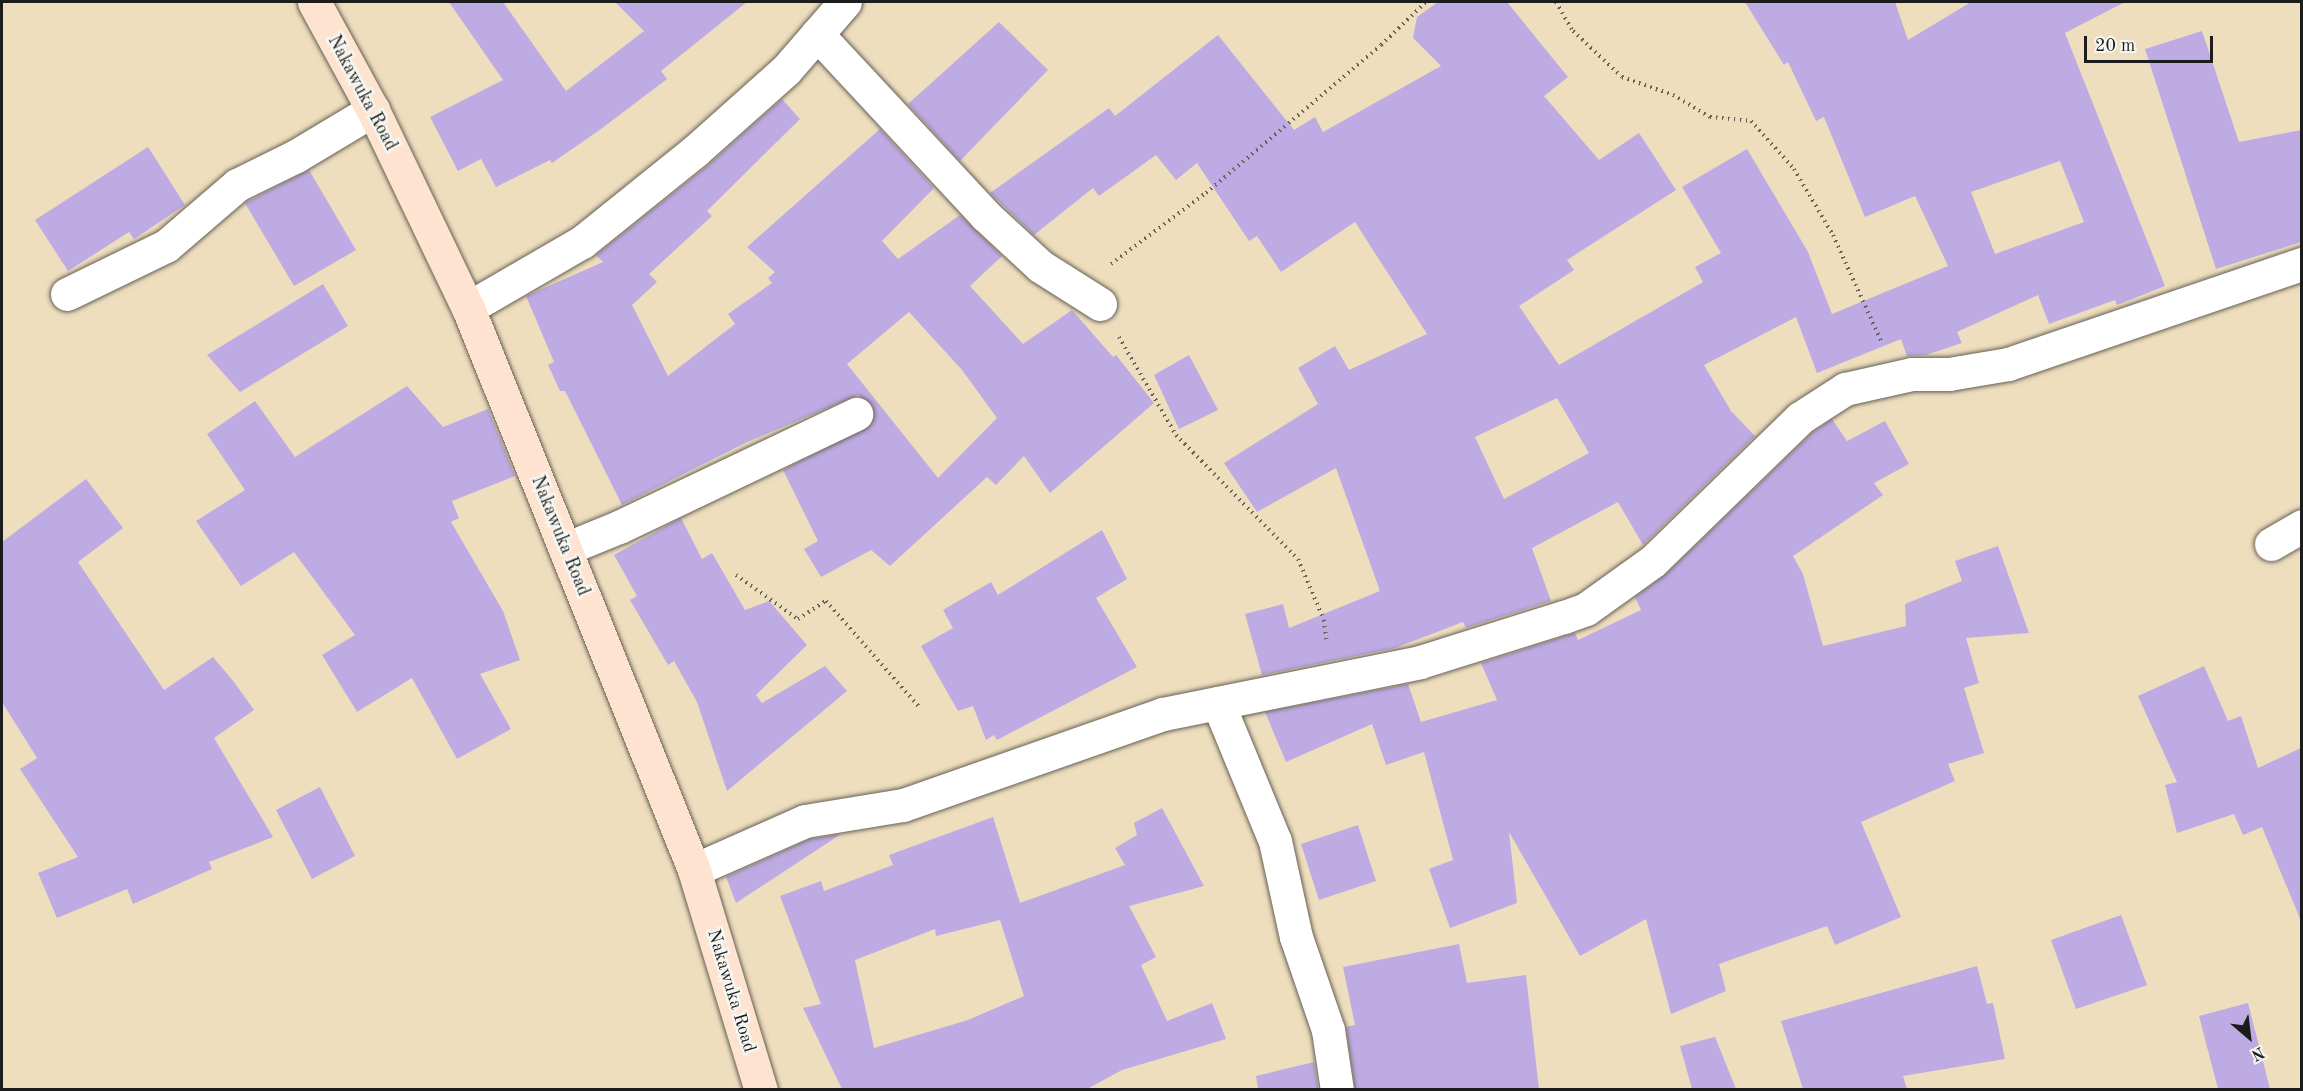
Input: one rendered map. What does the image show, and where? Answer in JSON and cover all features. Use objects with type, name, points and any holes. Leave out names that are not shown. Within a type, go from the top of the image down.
[{"type":"main road","name":"Nakawuka Road","points":[[314,2],[373,110],[468,308],[694,870],[761,1089]]},
{"type":"street","points":[[468,308],[582,242],[711,137],[786,70],[845,2]]},
{"type":"street","points":[[817,34],[985,215],[1040,266],[1100,304]]},
{"type":"street","points":[[67,294],[166,246],[237,185],[296,156],[373,110]]},
{"type":"street","points":[[694,870],[805,821],[903,805],[994,775],[1054,749],[1163,714],[1441,656],[1586,609],[1653,561],[1689,530],[1820,401],[1845,389],[1897,376],[1949,374],[2008,364],[2301,264]]},
{"type":"street","points":[[565,549],[618,527],[856,414]]},
{"type":"street","points":[[2271,544],[2301,526]]},
{"type":"street","points":[[1218,703],[1275,841],[1296,937],[1328,1030],[1337,1089]]},
{"type":"path","points":[[1333,679],[1324,620],[1298,559],[1240,505],[1176,435],[1100,304],[1111,262],[1206,193],[1381,45],[1426,2]]},
{"type":"path","points":[[1556,2],[1573,31],[1622,77],[1673,95],[1710,117],[1751,121],[1794,168],[1833,235],[1897,376]]},
{"type":"path","points":[[736,575],[798,619],[826,601],[921,709]]},
{"type":"building","points":[[449,2],[503,2],[566,91],[644,31],[615,2],[747,2],[661,71],[667,79],[601,129],[552,163],[550,160],[496,187],[481,159],[458,171],[430,117],[503,80]]},
{"type":"building","points":[[1438,2],[1507,2],[1568,77],[1544,96],[1599,160],[1639,133],[1676,190],[1567,260],[1574,270],[1519,306],[1559,365],[1703,282],[1695,267],[1721,253],[1682,187],[1747,149],[1808,252],[1832,314],[1948,266],[1915,196],[1865,217],[1824,117],[1816,121],[1788,62],[1784,65],[1745,2],[1895,2],[1908,40],[1971,2],[2125,2],[2065,33],[2165,286],[2117,305],[2115,300],[2049,324],[2038,295],[1957,332],[1962,343],[1926,355],[1907,356],[1901,339],[1817,373],[1796,317],[1704,365],[1731,411],[1755,436],[1643,545],[1618,502],[1532,548],[1551,601],[1466,628],[1463,622],[1395,648],[1262,675],[1245,614],[1283,604],[1289,628],[1380,591],[1336,468],[1257,512],[1224,463],[1318,404],[1298,368],[1335,346],[1349,370],[1427,334],[1355,222],[1281,272],[1257,236],[1249,241],[1197,163],[1176,180],[1156,155],[1099,196],[1093,188],[1034,235],[990,193],[1109,108],[1115,116],[1218,35],[1294,130],[1315,117],[1323,132],[1441,66],[1413,38],[1417,17]],"holes":[[[2060,161],[2084,222],[1995,254],[1971,192]],[[1557,398],[1589,453],[1504,499],[1475,437]]]},
{"type":"building","points":[[999,22],[1048,70],[960,161],[908,104]]},
{"type":"building","points":[[2202,31],[2239,142],[2301,130],[2301,242],[2216,269],[2145,49]]},
{"type":"building","points":[[782,99],[800,119],[707,211],[712,216],[649,274],[657,282],[632,305],[668,376],[735,324],[728,314],[772,283],[768,278],[775,272],[747,247],[880,129],[934,188],[882,241],[898,259],[960,215],[1002,256],[970,286],[1023,344],[1072,310],[1113,357],[1116,355],[1154,403],[1050,493],[1024,456],[996,485],[987,477],[890,566],[871,550],[821,577],[804,549],[818,541],[783,470],[871,425],[873,406],[858,395],[745,443],[622,505],[565,391],[560,391],[548,365],[554,362],[526,296],[603,262],[596,255],[706,167]],"holes":[[[909,312],[962,370],[997,418],[938,478],[847,364]]]},
{"type":"building","points":[[148,147],[185,205],[134,239],[129,232],[68,271],[35,220]]},
{"type":"building","points":[[309,170],[356,250],[294,286],[245,203]]},
{"type":"building","points":[[323,284],[348,326],[240,392],[207,355]]},
{"type":"building","points":[[1189,355],[1218,410],[1179,429],[1154,375]]},
{"type":"building","points":[[407,386],[443,427],[488,409],[515,476],[452,501],[459,518],[451,522],[503,611],[520,660],[480,674],[511,729],[457,759],[412,678],[357,712],[322,655],[355,635],[294,552],[241,586],[196,521],[245,490],[207,434],[255,401],[295,457]]},
{"type":"building","points":[[1832,419],[1847,441],[1885,421],[1909,464],[1874,483],[1883,495],[1793,556],[1803,574],[1823,646],[1906,626],[1905,604],[1962,581],[1955,561],[1998,546],[2029,633],[1966,638],[1979,683],[1964,688],[1984,753],[1948,764],[1955,781],[1861,822],[1901,917],[1835,945],[1827,926],[1719,964],[1726,991],[1671,1014],[1646,919],[1580,956],[1509,832],[1517,903],[1450,928],[1429,869],[1453,860],[1424,752],[1386,765],[1372,724],[1286,762],[1265,712],[1408,684],[1421,722],[1497,700],[1481,663],[1575,633],[1578,640],[1641,610],[1635,597],[1666,574],[1812,433]]},
{"type":"building","points":[[86,479],[123,528],[78,562],[164,690],[213,657],[254,710],[214,738],[273,837],[209,862],[212,869],[133,904],[127,889],[57,918],[38,873],[78,857],[20,769],[37,758],[2,702],[2,542]]},
{"type":"building","points":[[681,518],[702,559],[712,553],[745,610],[769,601],[807,645],[756,695],[762,703],[825,666],[847,691],[727,791],[697,702],[674,661],[668,665],[630,600],[637,596],[614,555]]},
{"type":"building","points":[[1102,530],[1127,579],[1096,598],[1137,667],[997,740],[994,735],[986,740],[973,706],[958,711],[921,646],[953,628],[943,610],[991,582],[998,595]]},
{"type":"building","points":[[2204,666],[2228,721],[2241,716],[2258,768],[2301,748],[2301,921],[2262,827],[2243,835],[2234,814],[2177,833],[2165,785],[2177,782],[2138,696]]},
{"type":"building","points":[[320,787],[355,856],[312,879],[276,810]]},
{"type":"building","points":[[1162,808],[1204,886],[1129,906],[1156,957],[1141,965],[1167,1021],[1212,1003],[1226,1039],[1122,1070],[1087,1089],[842,1089],[803,1008],[821,1004],[780,896],[821,881],[824,891],[893,865],[889,855],[993,817],[1020,903],[1125,865],[1115,848],[1137,835],[1134,823]],"holes":[[[1000,920],[1024,996],[968,1020],[874,1048],[855,960],[935,929],[936,936]]]},
{"type":"building","points":[[1358,825],[1376,881],[1319,900],[1301,844]]},
{"type":"building","points":[[841,834],[736,903],[726,877],[810,839]]},
{"type":"building","points":[[2121,915],[2147,985],[2076,1009],[2051,940]]},
{"type":"building","points":[[1459,944],[1467,983],[1526,975],[1539,1089],[1355,1089],[1346,1027],[1355,1025],[1343,967]]},
{"type":"building","points":[[1977,966],[1987,1004],[1993,1003],[2005,1059],[1903,1076],[1907,1089],[1803,1089],[1781,1021]]},
{"type":"building","points":[[2248,1003],[2270,1089],[2218,1089],[2199,1016]]},
{"type":"building","points":[[1715,1037],[1736,1089],[1692,1089],[1680,1046]]},
{"type":"building","points":[[1314,1062],[1318,1089],[1258,1089],[1256,1076]]}]
